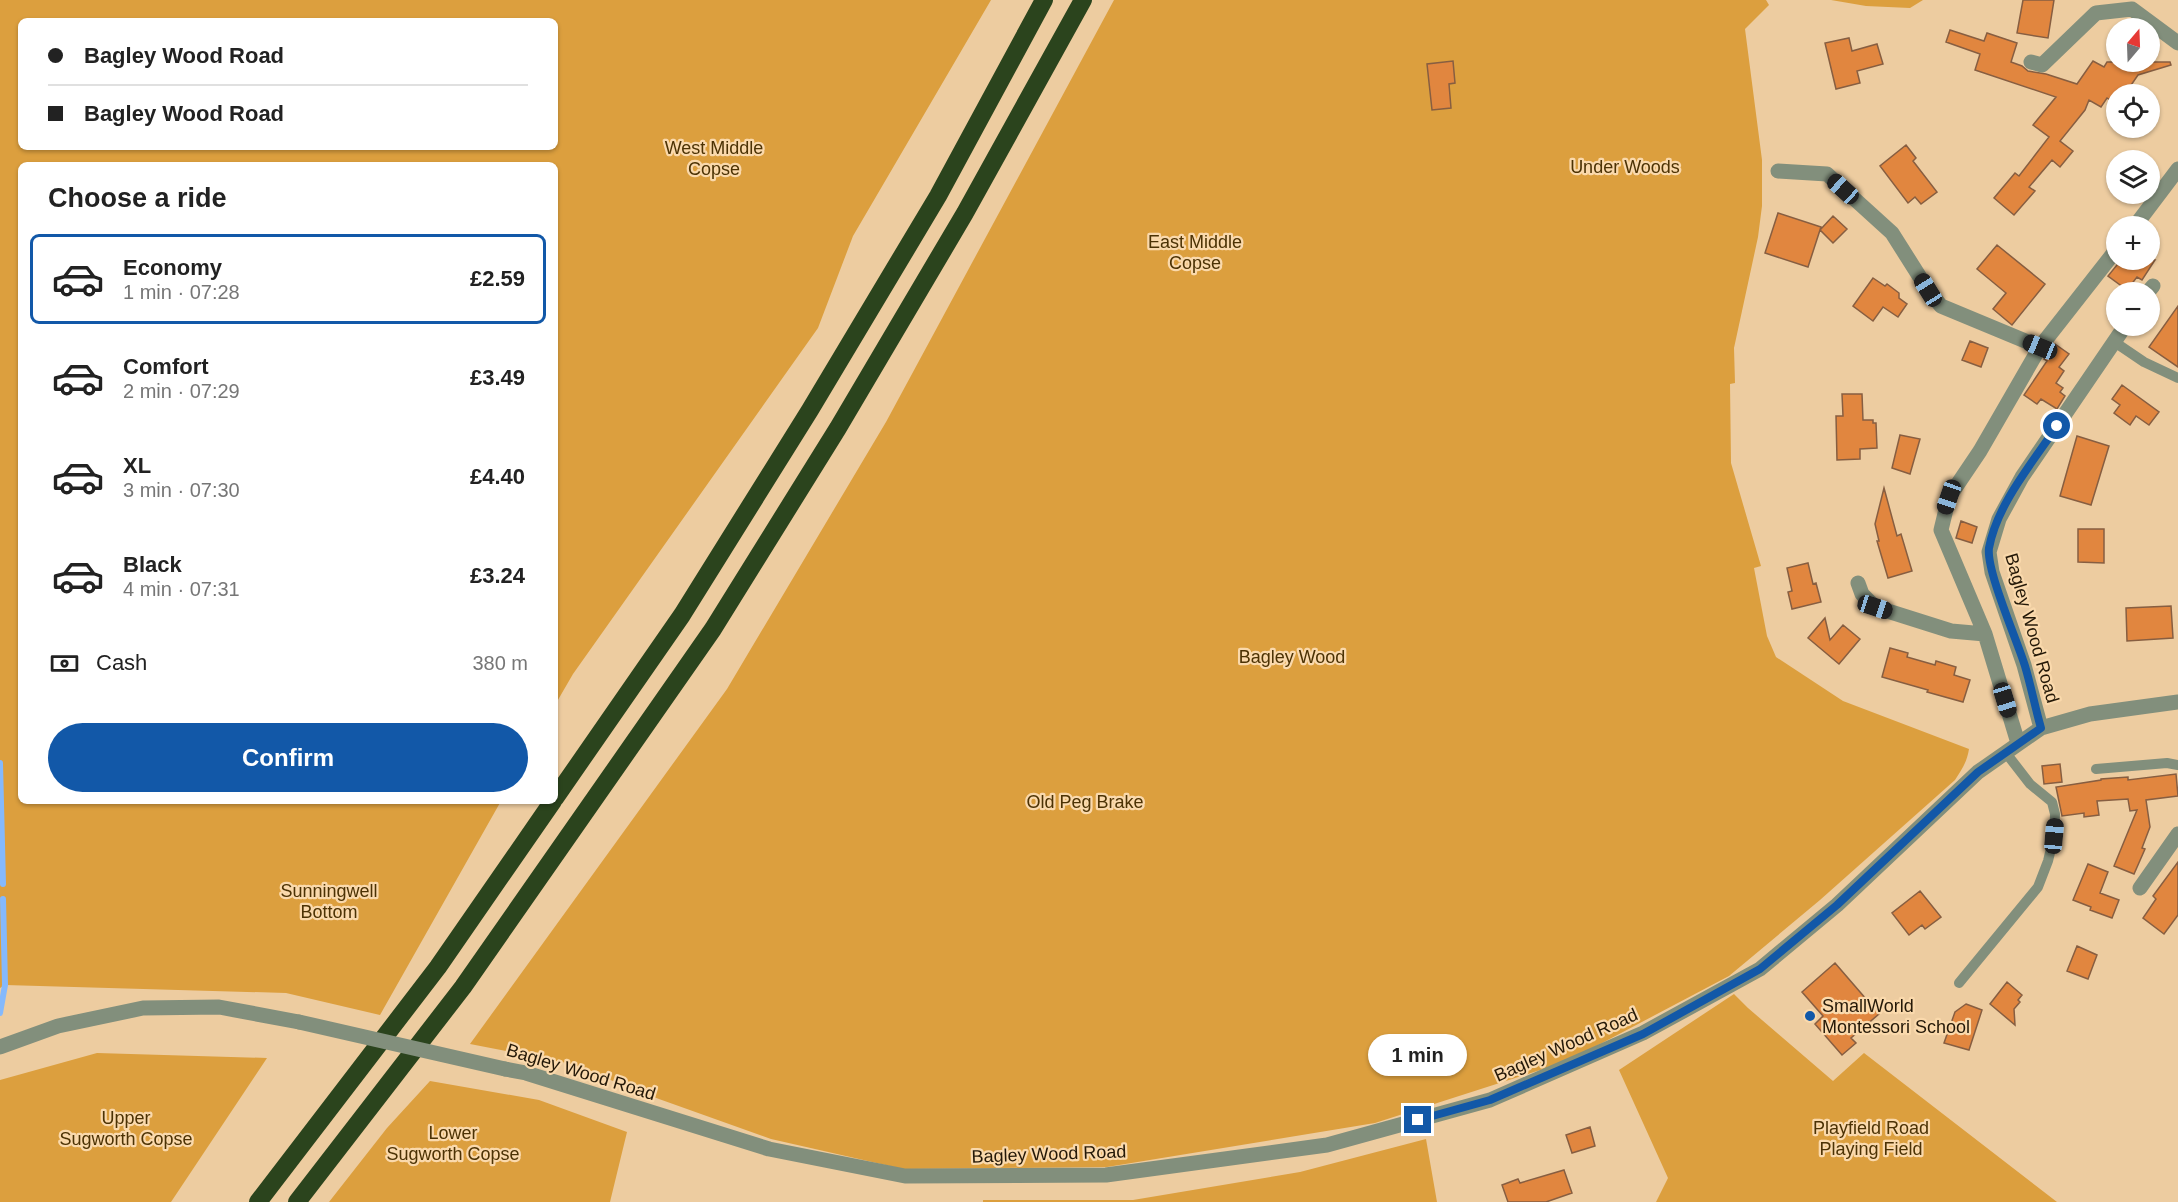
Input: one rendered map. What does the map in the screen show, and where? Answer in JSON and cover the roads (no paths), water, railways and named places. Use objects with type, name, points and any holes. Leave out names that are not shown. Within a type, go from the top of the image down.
[{"type":"highway","points":[[558,794],[682,615],[810,410],[938,196],[1044,0]]},
{"type":"highway","points":[[297,1202],[463,987],[713,629],[838,428],[953,234],[1083,0]]},
{"type":"highway","points":[[258,1202],[438,967],[551,804]]},
{"type":"street","points":[[2031,62],[2042,65],[2097,13],[2132,9],[2178,43]]},
{"type":"street","points":[[2143,216],[2178,169]]},
{"type":"street","points":[[1778,171],[1827,174],[1892,233],[1928,290],[1941,306],[2040,347]]},
{"type":"street","points":[[2012,748],[1986,634],[1941,530],[1944,512],[1949,497],[1980,451],[2040,347],[2106,263]]},
{"type":"street","name":"Bagley Wood Road","points":[[2041,728],[2024,665],[1992,572],[1989,552],[1999,519],[2022,477],[2118,336]]},
{"type":"street","points":[[1858,592],[1875,607],[1935,627],[1986,634]]},
{"type":"street","name":"Bagley Wood Road","points":[[0,1047],[58,1026],[143,1008],[219,1007],[299,1022],[526,1073],[769,1149],[905,1176],[1106,1175],[1327,1145],[1490,1100],[1643,1034],[1760,969],[1837,905],[1978,772],[2041,728],[2090,714],[2178,702]]},
{"type":"street","points":[[2140,888],[2178,834]]},
{"type":"lane","points":[[2114,341],[2144,362],[2178,378]]},
{"type":"lane","points":[[1959,984],[2038,887],[2054,836],[2055,814],[2052,802],[2030,784],[2012,748]]},
{"type":"lane","points":[[2096,769],[2167,763],[2178,765]]},
{"type":"waterway","points":[[0,763],[3,884]]},
{"type":"waterway","points":[[0,1013],[5,985],[3,899]]},
{"type":"place","name":"SmallWorld Montessori School","points":[[1810,1016]]},
{"type":"park label","name":"West Middle Copse","points":[[714,158]]},
{"type":"park label","name":"Under Woods","points":[[1625,167]]},
{"type":"park label","name":"East Middle Copse","points":[[1195,252]]},
{"type":"park label","name":"Bagley Wood","points":[[1292,657]]},
{"type":"park label","name":"Old Peg Brake","points":[[1085,802]]},
{"type":"park label","name":"Sunningwell Bottom","points":[[329,901]]},
{"type":"park label","name":"Upper Sugworth Copse","points":[[126,1128]]},
{"type":"park label","name":"Playfield Road Playing Field","points":[[1871,1138]]},
{"type":"park label","name":"Lower Sugworth Copse","points":[[453,1143]]}]
